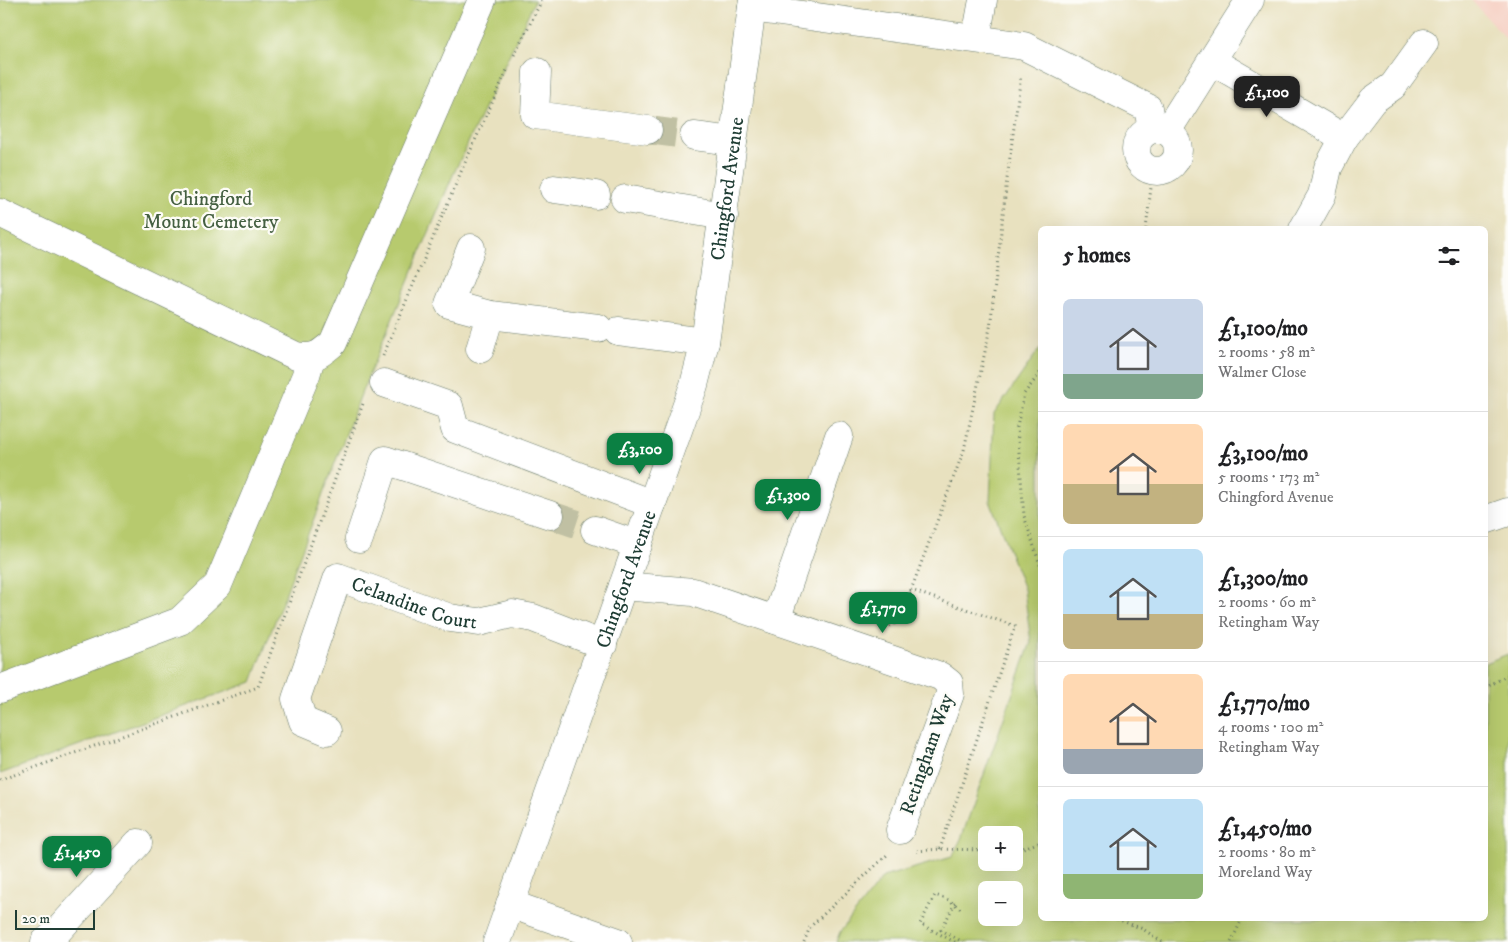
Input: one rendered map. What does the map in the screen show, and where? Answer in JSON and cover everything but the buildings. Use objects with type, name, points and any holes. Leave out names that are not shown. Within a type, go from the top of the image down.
[{"type":"street","points":[[0,213],[296,356],[311,358],[321,354],[333,343],[482,0]]},
{"type":"street","points":[[976,38],[983,0]]},
{"type":"street","points":[[1160,130],[1212,61],[1250,0]]},
{"type":"street","points":[[752,4],[1024,46],[1148,108],[1160,130],[1176,139],[1178,149],[1176,159],[1169,168],[1162,171],[1153,171]]},
{"type":"street","name":"Chingford Avenue","points":[[497,942],[694,385],[705,342],[752,4]]},
{"type":"street","points":[[1304,226],[1322,195],[1328,168],[1344,138],[1372,100],[1393,86],[1424,43]]},
{"type":"street","points":[[1212,61],[1344,138]]},
{"type":"street","points":[[537,72],[534,115],[648,130]]},
{"type":"street","points":[[694,136],[734,141]]},
{"type":"street","points":[[554,188],[596,195]]},
{"type":"street","points":[[624,199],[724,216]]},
{"type":"street","points":[[471,248],[449,304],[490,315],[705,342]]},
{"type":"street","points":[[480,349],[490,315]]},
{"type":"street","points":[[0,689],[180,621],[218,585],[306,375],[311,358]]},
{"type":"street","points":[[378,378],[449,406],[455,429],[652,504]]},
{"type":"street","points":[[776,620],[839,436]]},
{"type":"street","points":[[359,539],[385,460],[550,515]]},
{"type":"street","points":[[1488,519],[1508,512]]},
{"type":"street","points":[[595,530],[638,545]]},
{"type":"street","name":"Celandine Court","points":[[327,731],[303,721],[296,699],[338,577],[450,618],[479,622],[512,614],[533,618],[603,645]]},
{"type":"street","name":"Retingham Way","points":[[623,586],[693,592],[940,676],[949,683],[950,694],[904,845]]},
{"type":"street","points":[[45,942],[138,843]]},
{"type":"street","points":[[510,904],[618,942]]},
{"type":"path","points":[[0,780],[258,687],[378,378],[463,167],[542,0]]},
{"type":"path","points":[[881,630],[898,622],[964,450],[990,328],[1024,46]]},
{"type":"path","points":[[1146,226],[1153,171]]},
{"type":"path","points":[[1038,375],[1024,394],[1017,427],[1024,516],[1038,559]]},
{"type":"path","points":[[911,590],[1015,626],[940,849]]},
{"type":"path","points":[[1488,686],[1508,675]]},
{"type":"path","points":[[1023,848],[1038,843]]},
{"type":"path","points":[[804,942],[810,927],[889,854],[904,845],[940,849],[978,850]]},
{"type":"path","points":[[955,942],[920,924],[935,895],[955,903],[962,910]]},
{"type":"path","points":[[955,903],[941,930],[963,942]]},
{"type":"path","points":[[1122,921],[1143,929],[1162,942]]},
{"type":"path","points":[[1231,942],[1241,921]]},
{"type":"shaded area","points":[[1471,0],[1508,0],[1508,41]]},
{"type":"green space","name":"Chingford Mount Cemetery","points":[[0,0],[535,0],[453,175],[363,389],[252,682],[0,774]]},
{"type":"green space","points":[[1038,351],[1038,921],[1488,921],[1488,662],[1508,654],[1508,942],[836,942],[840,932],[883,877],[952,857],[961,839],[1031,642],[1024,589],[990,501],[994,414]]},
{"type":"tunnel","points":[[648,130],[694,136]]},
{"type":"tunnel","points":[[550,515],[595,530]]}]
